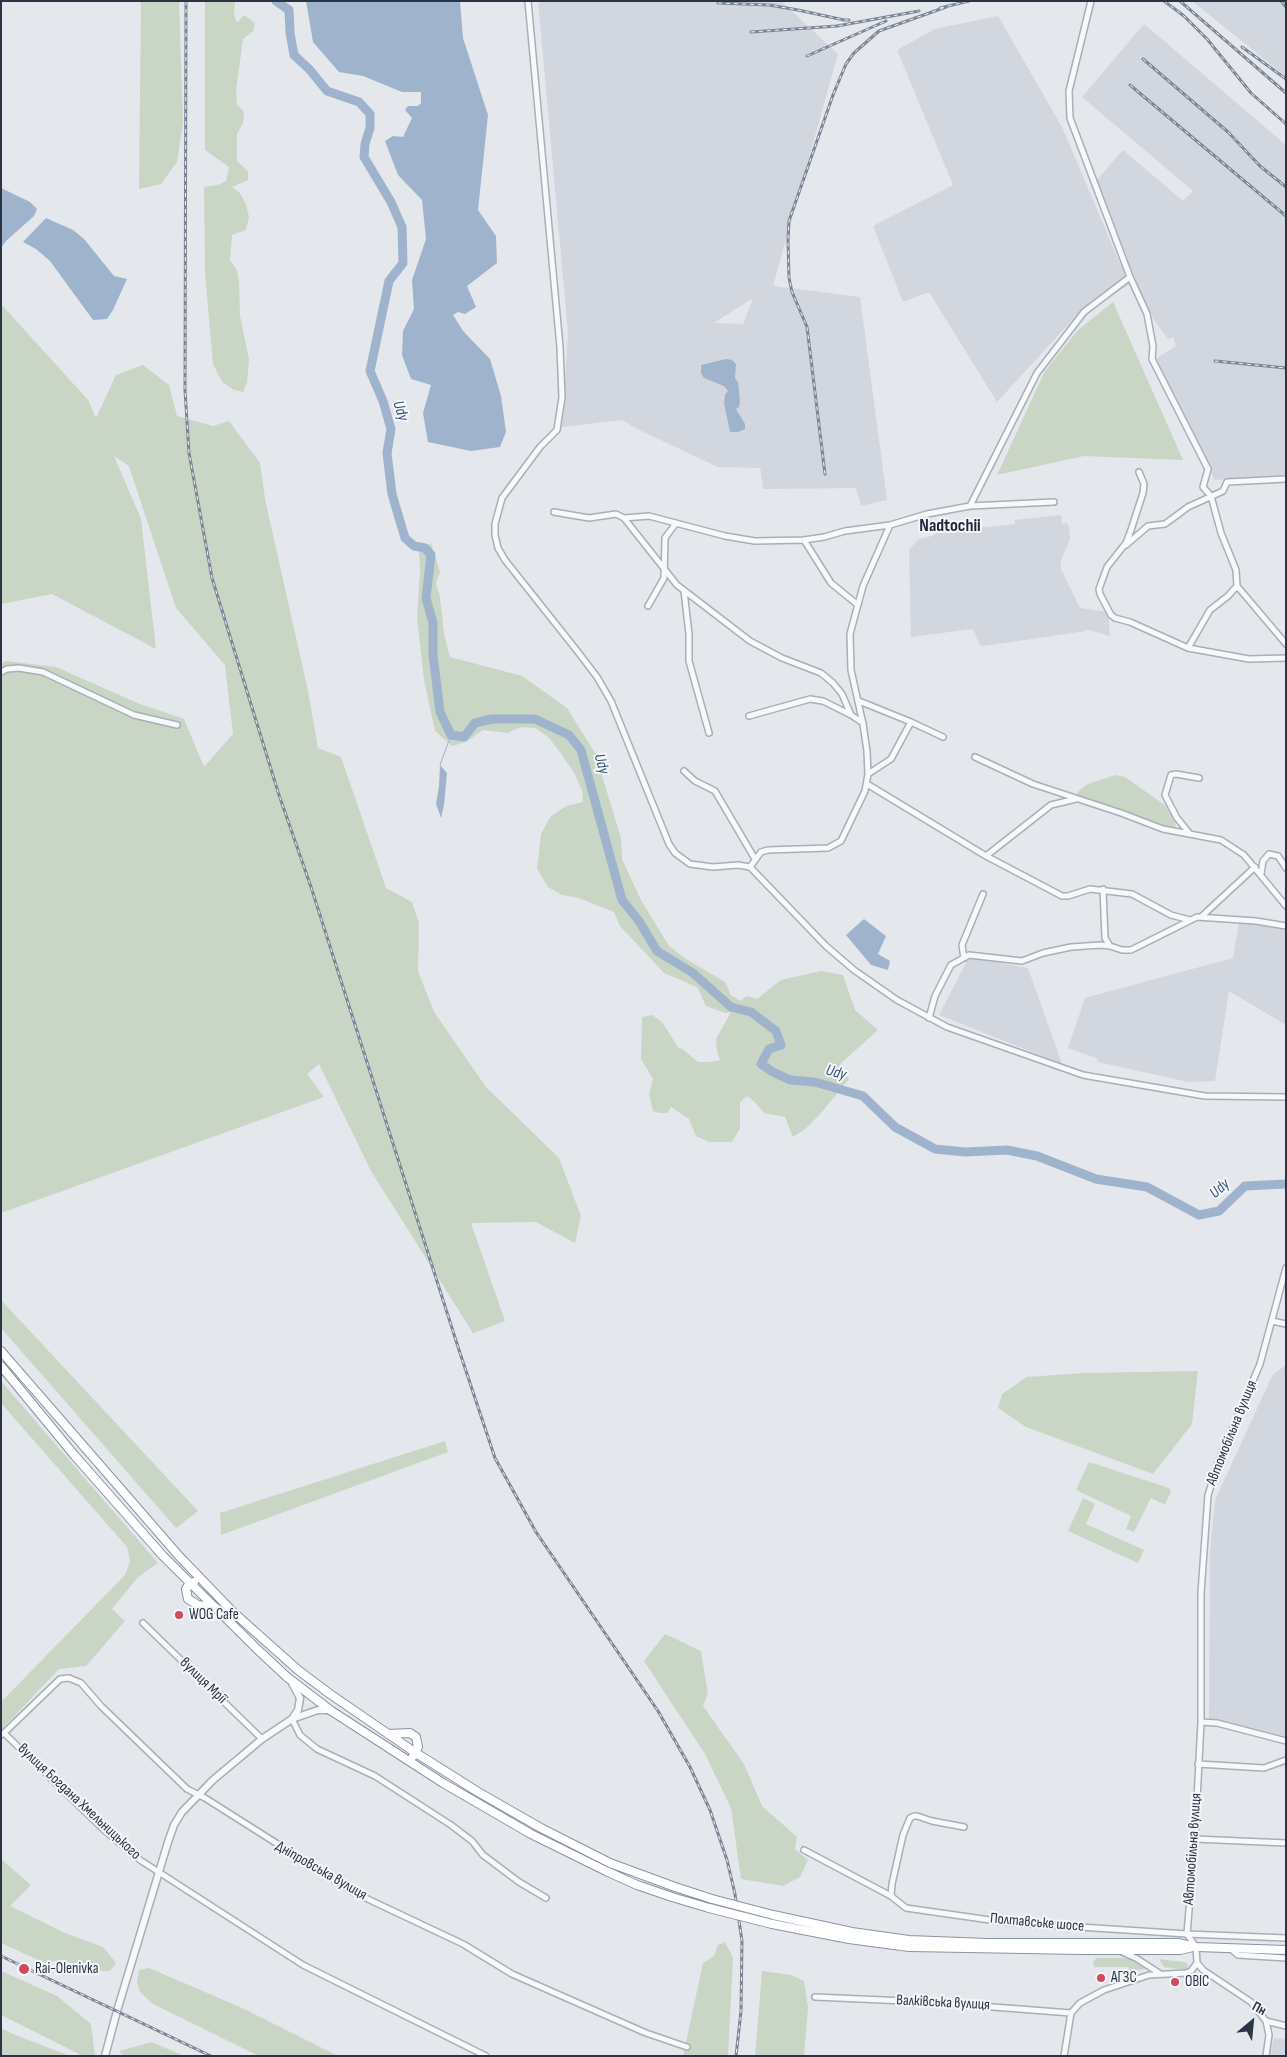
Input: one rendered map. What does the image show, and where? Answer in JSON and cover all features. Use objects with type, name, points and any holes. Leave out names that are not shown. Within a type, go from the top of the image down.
[{"type":"highway","points":[[1,1351],[172,1549],[233,1612],[298,1670],[416,1753],[478,1792],[572,1844],[643,1876],[712,1899],[852,1932],[909,1940],[987,1943],[1178,1943],[1196,1947],[1286,1950]]},
{"type":"highway","points":[[1,1366],[163,1556],[288,1677],[330,1710],[406,1760],[498,1815],[567,1853],[638,1885],[672,1897],[772,1924],[850,1940],[909,1947],[987,1950],[1180,1950],[1196,1947]]},
{"type":"highway","points":[[191,1582],[206,1584]]},
{"type":"highway","points":[[191,1582],[186,1589],[188,1599],[198,1604],[216,1608]]},
{"type":"highway","points":[[388,1734],[410,1733],[416,1737],[418,1742],[416,1753],[411,1759],[406,1760]]},
{"type":"street","points":[[528,1],[560,347],[562,396],[557,430],[540,447],[502,498],[495,535],[498,548],[504,560],[592,671],[611,701],[668,844],[675,853],[690,864],[750,867],[826,946],[854,970],[897,1000],[929,1018],[979,1039],[1083,1075],[1205,1096],[1286,1097]]},
{"type":"street","points":[[1091,1],[1069,91],[1070,118],[1130,277],[1146,314],[1153,346],[1152,359],[1208,469],[1202,487],[1211,496],[1221,533],[1236,570],[1237,586],[1286,644]]},
{"type":"street","points":[[970,506],[1037,372],[1084,312],[1130,277]]},
{"type":"street","points":[[1123,547],[1131,530],[1143,493],[1144,484],[1139,472]]},
{"type":"street","points":[[1286,479],[1227,482],[1223,491],[1188,507],[1165,524],[1148,526],[1123,547],[1107,567],[1099,589],[1111,615],[1115,618],[1130,622],[1188,648],[1249,659],[1286,658]]},
{"type":"street","points":[[624,518],[649,516],[725,536],[748,540],[804,540],[890,525],[926,514],[970,506],[1054,502]]},
{"type":"street","points":[[554,512],[589,518],[616,514],[624,518],[676,584],[684,591],[750,641],[782,658],[821,672],[842,694],[851,715]]},
{"type":"street","points":[[648,606],[664,578],[664,538],[676,523]]},
{"type":"street","points":[[750,867],[761,852],[768,850],[828,848],[840,841],[867,784],[868,774],[863,724],[851,670],[850,634],[863,586],[890,525]]},
{"type":"street","points":[[804,540],[831,583],[858,605]]},
{"type":"street","points":[[1188,648],[1210,610],[1237,586]]},
{"type":"street","points":[[684,591],[690,634],[689,661],[709,733]]},
{"type":"street","points":[[1,672],[19,668],[43,672],[134,715],[177,725]]},
{"type":"street","points":[[749,716],[810,699],[823,701],[851,715],[863,724]]},
{"type":"street","points":[[859,701],[943,737]]},
{"type":"street","points":[[868,774],[891,759],[911,722]]},
{"type":"street","points":[[975,757],[1033,784],[1163,829],[1221,840],[1232,845],[1255,867],[1266,884],[1286,906]]},
{"type":"street","points":[[684,772],[695,781],[714,791],[755,859]]},
{"type":"street","points":[[1190,834],[1177,818],[1165,795],[1171,775],[1176,774],[1199,778]]},
{"type":"street","points":[[867,784],[986,856],[1062,896],[1090,889],[1103,889],[1132,894],[1171,915],[1190,920]]},
{"type":"street","points":[[986,856],[1051,805],[1079,799]]},
{"type":"street","points":[[1261,874],[1262,860],[1269,854],[1278,856],[1286,868]]},
{"type":"street","points":[[1200,917],[1255,867]]},
{"type":"street","points":[[1103,889],[1105,938],[1110,946]]},
{"type":"street","points":[[964,958],[962,945],[983,894]]},
{"type":"street","points":[[929,1018],[935,996],[951,965],[969,955],[1022,961],[1058,949],[1110,946],[1122,950],[1131,950],[1190,920],[1200,917],[1256,921],[1286,926]]},
{"type":"street","name":"Автомобільна вулиця","points":[[1187,1934],[1195,1839],[1201,1722],[1201,1592],[1208,1495],[1220,1458],[1260,1364],[1286,1268]]},
{"type":"street","points":[[1272,1321],[1286,1324]]},
{"type":"street","name":"вулиця Мрії","points":[[143,1623],[262,1739]]},
{"type":"street","points":[[288,1677],[300,1698],[298,1710],[292,1719]]},
{"type":"street","name":"Дніпровська вулиця","points":[[3,1734],[60,1678],[69,1678],[80,1683],[101,1706],[187,1789],[198,1794],[356,1893],[463,1944],[512,1974],[646,2034],[687,2047]]},
{"type":"street","points":[[105,2056],[159,1872],[174,1825],[182,1812],[198,1794],[262,1739],[292,1719],[318,1710],[330,1710]]},
{"type":"street","points":[[292,1719],[300,1735],[317,1750],[375,1776],[451,1825],[472,1841],[483,1855],[497,1866],[546,1898]]},
{"type":"street","points":[[1201,1722],[1217,1724],[1286,1741]]},
{"type":"street","name":"вулиця Богдана Хмельницького","points":[[3,1734],[104,1829],[140,1860],[302,1965],[486,2056]]},
{"type":"street","points":[[1198,1764],[1264,1768],[1286,1760]]},
{"type":"street","points":[[891,1896],[903,1835],[910,1818],[918,1816],[932,1821],[964,1827]]},
{"type":"street","points":[[1195,1839],[1286,1843]]},
{"type":"street","name":"Полтавське шосе","points":[[804,1850],[891,1896],[906,1908],[1004,1922],[1187,1934],[1286,1938]]},
{"type":"street","points":[[1187,1934],[1196,1947],[1197,1963],[1203,1970],[1251,2002],[1266,2021],[1269,2035],[1266,2056]]},
{"type":"street","points":[[1229,1948],[1238,1955],[1286,1958]]},
{"type":"street","points":[[1118,1950],[1136,1958],[1159,1973]]},
{"type":"street","points":[[1064,2056],[1071,2012],[1080,2003],[1104,1990],[1148,1975],[1186,1973],[1191,1971],[1197,1963]]},
{"type":"street","name":"Валківська вулиця","points":[[815,1997],[928,2002],[1071,2012]]},
{"type":"street","points":[[1266,2021],[1286,2026]]},
{"type":"shaded area","points":[[538,1],[781,1],[838,54],[773,286],[860,297],[887,500],[861,506],[856,488],[763,489],[759,458],[760,468],[718,467],[622,420],[562,427],[568,333]],"holes":[[[753,298],[743,324],[714,323]]]},
{"type":"shaded area","points":[[1192,1],[1286,1],[1286,77],[1269,63]]},
{"type":"shaded area","points":[[998,16],[1062,127],[1129,285],[1076,316],[997,402],[929,292],[903,302],[873,226],[953,185],[897,50],[935,29]]},
{"type":"shaded area","points":[[1144,24],[1286,145],[1286,474],[1282,476],[1214,480],[1210,468],[1155,359],[1176,346],[1173,337],[1168,339],[1154,320],[1137,283],[1097,180],[1123,150],[1183,201],[1193,191],[1082,97]]},
{"type":"shaded area","points":[[1061,515],[1062,524],[1067,523],[1069,527],[1070,539],[1061,560],[1061,569],[1080,608],[1108,612],[1110,636],[1086,629],[1085,631],[984,646],[980,645],[973,629],[911,637],[909,549],[919,539],[939,532],[1015,524],[1015,520]]},
{"type":"shaded area","points":[[1239,922],[1286,930],[1286,1025],[1229,991],[1215,1081],[1188,1082],[1098,1062],[1096,1058],[1068,1048],[1085,998],[1233,958]]},
{"type":"shaded area","points":[[969,957],[1028,968],[1062,1064],[939,1015]]},
{"type":"shaded area","points":[[1286,1364],[1286,1744],[1209,1719],[1210,1552],[1215,1500],[1272,1376]]},
{"type":"shaded area","points":[[1274,2038],[1286,2039],[1286,2056],[1270,2056]]},
{"type":"green space","points":[[141,1],[179,1],[183,123],[177,162],[161,184],[139,189]]},
{"type":"green space","points":[[205,1],[235,1],[234,15],[237,23],[244,15],[255,23],[253,31],[243,39],[236,91],[237,104],[244,112],[243,123],[237,134],[237,161],[248,171],[248,180],[232,187],[240,193],[246,204],[249,217],[246,230],[232,235],[230,260],[237,270],[240,316],[249,359],[247,383],[243,392],[234,390],[222,382],[213,364],[205,273],[204,187],[218,185],[226,181],[229,167],[205,150]]},
{"type":"green space","points":[[1113,302],[1183,460],[1084,456],[997,475],[1045,371],[1077,331]]},
{"type":"green space","points":[[1,304],[88,400],[96,418],[116,375],[143,365],[169,385],[177,416],[213,426],[229,421],[260,463],[265,499],[308,691],[318,748],[341,757],[386,888],[412,902],[419,923],[418,971],[434,1012],[486,1087],[559,1158],[581,1216],[575,1243],[536,1222],[471,1223],[505,1321],[473,1333],[371,1171],[319,1064],[307,1074],[324,1097],[1,1213],[1,664],[6,661],[56,667],[140,704],[184,719],[204,767],[233,734],[225,665],[176,608],[129,466],[114,456],[141,519],[156,649],[52,594],[1,604]]},
{"type":"green space","points":[[431,543],[440,572],[436,583],[440,597],[444,634],[450,657],[522,676],[567,708],[595,753],[621,838],[622,859],[641,900],[669,946],[686,959],[725,982],[731,995],[741,1001],[746,996],[757,999],[781,980],[821,971],[843,975],[855,1010],[878,1030],[840,1064],[849,1079],[820,1114],[805,1129],[793,1137],[785,1117],[764,1113],[747,1096],[740,1102],[740,1128],[732,1142],[709,1142],[696,1136],[689,1119],[671,1107],[667,1113],[653,1111],[649,1094],[653,1079],[641,1059],[642,1017],[652,1015],[662,1022],[678,1047],[698,1062],[710,1062],[720,1060],[716,1039],[731,1012],[725,1013],[706,1006],[697,987],[664,973],[620,926],[614,912],[579,898],[562,895],[548,887],[537,869],[541,834],[550,817],[566,806],[583,802],[582,790],[574,773],[548,737],[535,728],[521,727],[507,733],[483,730],[466,742],[452,746],[435,731],[424,680],[417,618],[420,571],[419,552]]},
{"type":"green space","points":[[1115,775],[1125,777],[1166,806],[1175,822],[1176,828],[1173,831],[1078,797],[1077,793],[1088,784]]},
{"type":"green space","points":[[1,1300],[198,1511],[176,1528],[1,1328]]},
{"type":"green space","points":[[1198,1371],[1192,1424],[1153,1474],[1026,1427],[998,1408],[1002,1394],[1027,1377],[1085,1373]]},
{"type":"green space","points":[[1,1381],[158,1563],[138,1577],[112,1609],[125,1621],[86,1666],[59,1669],[1,1730],[1,1702],[125,1575],[130,1561],[127,1547],[1,1403]]},
{"type":"green space","points":[[445,1441],[448,1452],[221,1535],[220,1513]]},
{"type":"green space","points":[[1089,1462],[1169,1488],[1171,1491],[1165,1505],[1151,1498],[1134,1532],[1126,1529],[1131,1516],[1076,1490]]},
{"type":"green space","points":[[1083,1498],[1095,1504],[1086,1524],[1144,1550],[1138,1563],[1068,1531]]},
{"type":"green space","points":[[665,1634],[701,1651],[708,1694],[703,1706],[744,1764],[762,1806],[797,1837],[795,1849],[808,1860],[800,1877],[783,1886],[741,1879],[731,1808],[705,1754],[644,1661]]},
{"type":"green space","points":[[1,1859],[31,1885],[10,1906],[63,1932],[103,1947],[116,1963],[110,1971],[102,1971],[60,1960],[45,1963],[1,1943]]},
{"type":"green space","points":[[725,1942],[733,1958],[728,2056],[683,2056],[703,1963],[714,1956],[718,1945]]},
{"type":"green space","points":[[1096,1958],[1129,1958],[1148,1969],[1137,1970],[1131,1974],[1128,1967],[1094,1967],[1093,1963]]},
{"type":"green space","points":[[1159,1959],[1187,1963],[1188,1967],[1185,1970],[1164,1967]]},
{"type":"green space","points":[[149,1968],[240,2007],[338,2056],[259,2056],[153,2004],[140,1992],[137,1982],[139,1970]]},
{"type":"green space","points":[[1,1971],[57,1996],[91,2024],[95,2056],[81,2055],[1,2015]]},
{"type":"green space","points":[[762,1971],[791,1975],[804,1981],[808,2007],[804,2056],[755,2056]]},
{"type":"green space","points":[[1,2028],[13,2034],[70,2056],[1,2056]]},
{"type":"green space","points":[[152,2042],[184,2056],[124,2056],[119,2051]]},
{"type":"water","points":[[306,1],[460,1],[463,38],[488,115],[478,210],[496,236],[497,263],[467,286],[476,307],[465,314],[458,312],[453,315],[463,331],[490,359],[501,396],[506,432],[500,447],[471,451],[428,442],[423,413],[431,385],[411,379],[402,355],[403,331],[414,309],[412,280],[426,239],[422,200],[398,175],[385,141],[393,136],[403,137],[412,118],[405,110],[408,106],[418,106],[421,103],[421,92],[402,92],[363,76],[339,72],[313,42]]},
{"type":"water","points":[[1,188],[30,202],[37,209],[34,216],[6,241],[1,248]]},
{"type":"water","points":[[46,218],[73,230],[84,239],[114,276],[127,279],[107,319],[93,320],[50,261],[36,249],[23,242]]},
{"type":"water","points":[[726,359],[732,360],[736,364],[735,378],[738,382],[740,402],[739,407],[736,409],[745,424],[745,429],[738,432],[730,432],[724,403],[725,395],[728,391],[724,386],[704,378],[701,373],[701,365]]},
{"type":"water","points":[[440,765],[447,773],[441,818],[436,804]]},
{"type":"water","points":[[864,919],[886,936],[878,954],[890,961],[888,970],[871,965],[846,935]]},
{"type":"waterway","name":"Udy","points":[[276,1],[289,10],[290,33],[294,55],[310,70],[327,91],[359,102],[370,114],[370,128],[365,144],[364,157],[391,202],[402,227],[403,263],[389,281],[370,371],[383,401],[391,429],[387,453],[392,494],[405,538],[414,546],[425,548],[431,555],[426,598],[433,623],[433,655],[440,712],[451,735],[464,737],[475,723],[492,719],[535,719],[569,735],[581,750],[622,900],[639,921],[657,951],[693,973],[731,1007],[751,1012],[776,1031],[781,1045],[769,1049],[761,1064],[773,1072],[790,1080],[815,1082],[863,1096],[895,1127],[935,1149],[965,1152],[1007,1150],[1037,1156],[1096,1179],[1147,1187],[1199,1215],[1219,1211],[1245,1186],[1286,1184]]},
{"type":"waterway","points":[[440,765],[451,735]]},
{"type":"railway","points":[[186,1],[185,390],[189,453],[212,578],[279,795],[311,887],[495,1458],[536,1532],[658,1711],[690,1767],[710,1810],[727,1860],[735,1894],[742,1941],[741,2011],[736,2056]]},
{"type":"railway","points":[[940,8],[969,1]]},
{"type":"railway","points":[[1164,1],[1184,16],[1207,39],[1251,93],[1286,124]]},
{"type":"railway","points":[[1180,1],[1286,93]]},
{"type":"railway","points":[[1281,1],[1286,7]]},
{"type":"railway","points":[[718,3],[769,5],[849,20]]},
{"type":"railway","points":[[825,474],[807,327],[792,292],[789,278],[789,221],[833,95],[846,64],[854,53],[879,31],[946,7]]},
{"type":"railway","points":[[751,32],[837,26],[919,11]]},
{"type":"railway","points":[[807,56],[886,21]]},
{"type":"railway","points":[[1242,47],[1286,79]]},
{"type":"railway","points":[[1143,59],[1228,132],[1260,166],[1286,187]]},
{"type":"railway","points":[[1130,85],[1286,216]]},
{"type":"railway","points":[[1215,361],[1286,368]]},
{"type":"railway","points":[[1,1956],[211,2056]]},
{"type":"place","name":"WOG Cafe","points":[[179,1615]]},
{"type":"place","name":"Rai-Olenivka","points":[[24,1969]]},
{"type":"place","name":"АГЗС","points":[[1101,1978]]},
{"type":"place","name":"ОВІС","points":[[1175,1982]]},
{"type":"district","name":"Nadtochii","points":[[950,526]]}]
